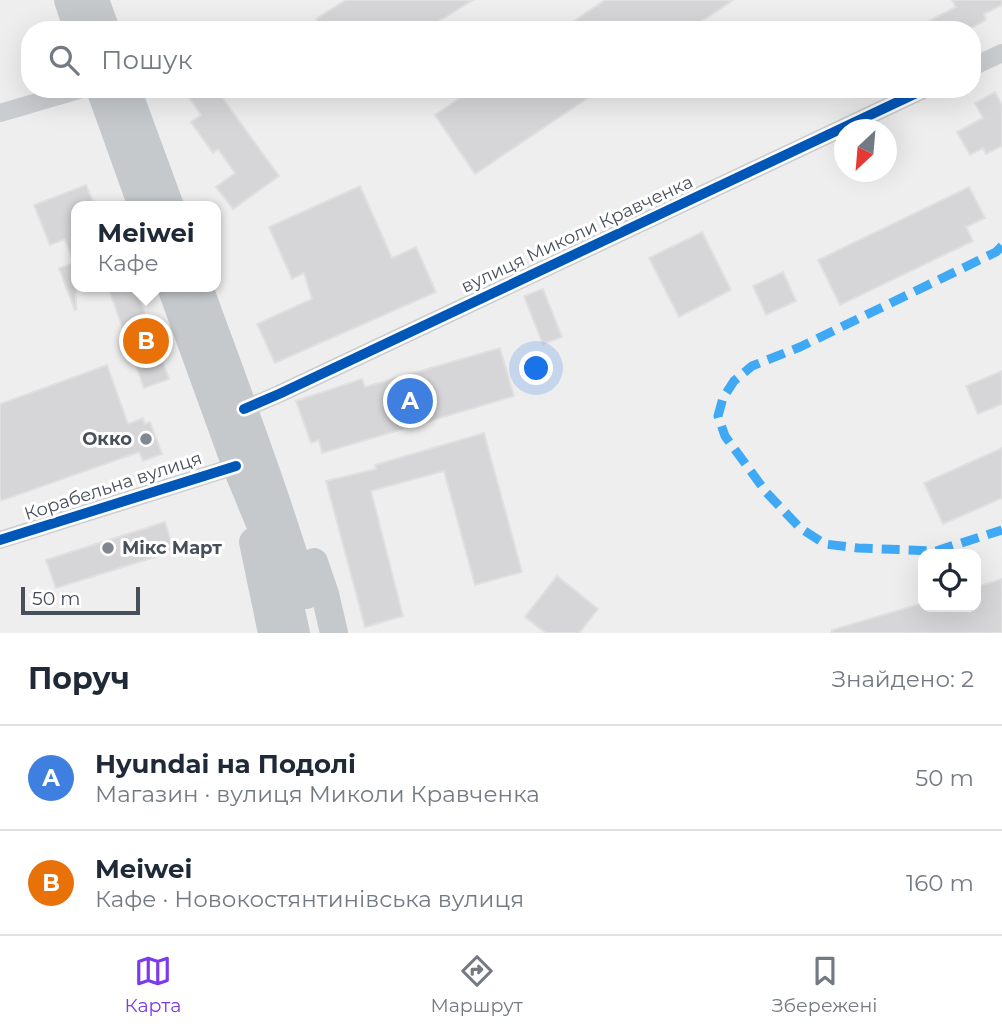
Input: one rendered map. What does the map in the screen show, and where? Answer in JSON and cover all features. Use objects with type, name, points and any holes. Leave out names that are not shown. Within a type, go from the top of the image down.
[{"type":"main road","points":[[68,0],[75,21]]},
{"type":"main road","points":[[95,0],[103,21]]},
{"type":"main road","points":[[103,98],[140,201]]},
{"type":"main road","points":[[130,98],[168,201]]},
{"type":"main road","points":[[173,292],[250,478],[289,601],[296,633]]},
{"type":"main road","points":[[201,292],[244,409],[251,531],[272,633]]},
{"type":"main road","points":[[250,478],[301,576],[315,633]]},
{"type":"main road","points":[[250,478],[284,496],[302,529],[325,594],[334,633]]},
{"type":"street","points":[[981,63],[1002,53]]},
{"type":"street","points":[[0,113],[51,98]]},
{"type":"street","name":"вулиця Миколи Кравченка","points":[[244,409],[906,98]]},
{"type":"street","name":"Корабельна вулиця","points":[[0,540],[181,482],[250,478]]},
{"type":"building","points":[[346,0],[473,0],[439,21],[316,19]]},
{"type":"building","points":[[605,0],[733,0],[702,21],[574,21]]},
{"type":"building","points":[[952,0],[1002,0],[1002,5],[984,14],[986,20],[981,23],[929,21],[956,7]]},
{"type":"building","points":[[995,92],[1002,105],[1002,146],[986,154],[983,148],[970,155],[957,132],[983,118],[975,103]]},
{"type":"building","points":[[189,98],[223,98],[279,176],[233,209],[216,187],[235,173],[218,149],[213,153],[191,122],[201,115]]},
{"type":"building","points":[[460,98],[588,98],[475,174],[435,115]]},
{"type":"building","points":[[86,185],[93,201],[71,201],[71,255],[65,239],[50,245],[34,205]]},
{"type":"building","points":[[360,186],[392,258],[416,247],[436,292],[275,363],[257,324],[312,299],[304,273],[292,279],[269,227]]},
{"type":"building","points":[[969,187],[985,218],[966,227],[973,241],[840,305],[818,260]]},
{"type":"building","points":[[702,232],[731,290],[679,317],[649,258]]},
{"type":"building","points":[[71,264],[71,292],[76,292],[75,310],[59,268]]},
{"type":"building","points":[[783,272],[796,301],[766,315],[753,286]]},
{"type":"building","points":[[543,289],[562,337],[543,344],[524,296]]},
{"type":"building","points":[[110,292],[137,292],[169,379],[144,388]]},
{"type":"building","points":[[500,348],[514,396],[322,453],[319,440],[311,443],[296,401],[362,379],[365,387]]},
{"type":"building","points":[[107,365],[128,424],[143,418],[145,424],[150,422],[162,454],[143,461],[139,452],[0,501],[0,404]]},
{"type":"building","points":[[1002,371],[1002,404],[978,414],[966,386]]},
{"type":"building","points":[[484,433],[522,572],[475,585],[444,471],[371,491],[403,616],[365,627],[326,481],[376,469],[375,465]]},
{"type":"building","points":[[1002,448],[1002,498],[943,524],[924,483]]},
{"type":"building","points":[[165,522],[174,551],[56,588],[46,560]]},
{"type":"building","points":[[557,576],[598,609],[579,633],[546,633],[525,617]]},
{"type":"building","points":[[1002,579],[1002,633],[832,633],[832,630],[918,604],[918,612],[981,612],[981,585]]},
{"type":"marked path","points":[[1002,246],[996,252],[800,347],[752,366],[734,381],[723,398],[718,416],[725,436],[766,492],[800,528],[825,544],[936,551],[1002,530]]},
{"type":"cycle path","points":[[244,409],[906,98]]},
{"type":"cycle path","points":[[0,540],[236,466]]},
{"type":"place","name":"Meiwei","points":[[146,341]]},
{"type":"place","name":"Hyundai на Подолі","points":[[410,401]]},
{"type":"place","name":"Окко","points":[[146,439]]},
{"type":"place","name":"Мікс Март","points":[[108,548]]}]
